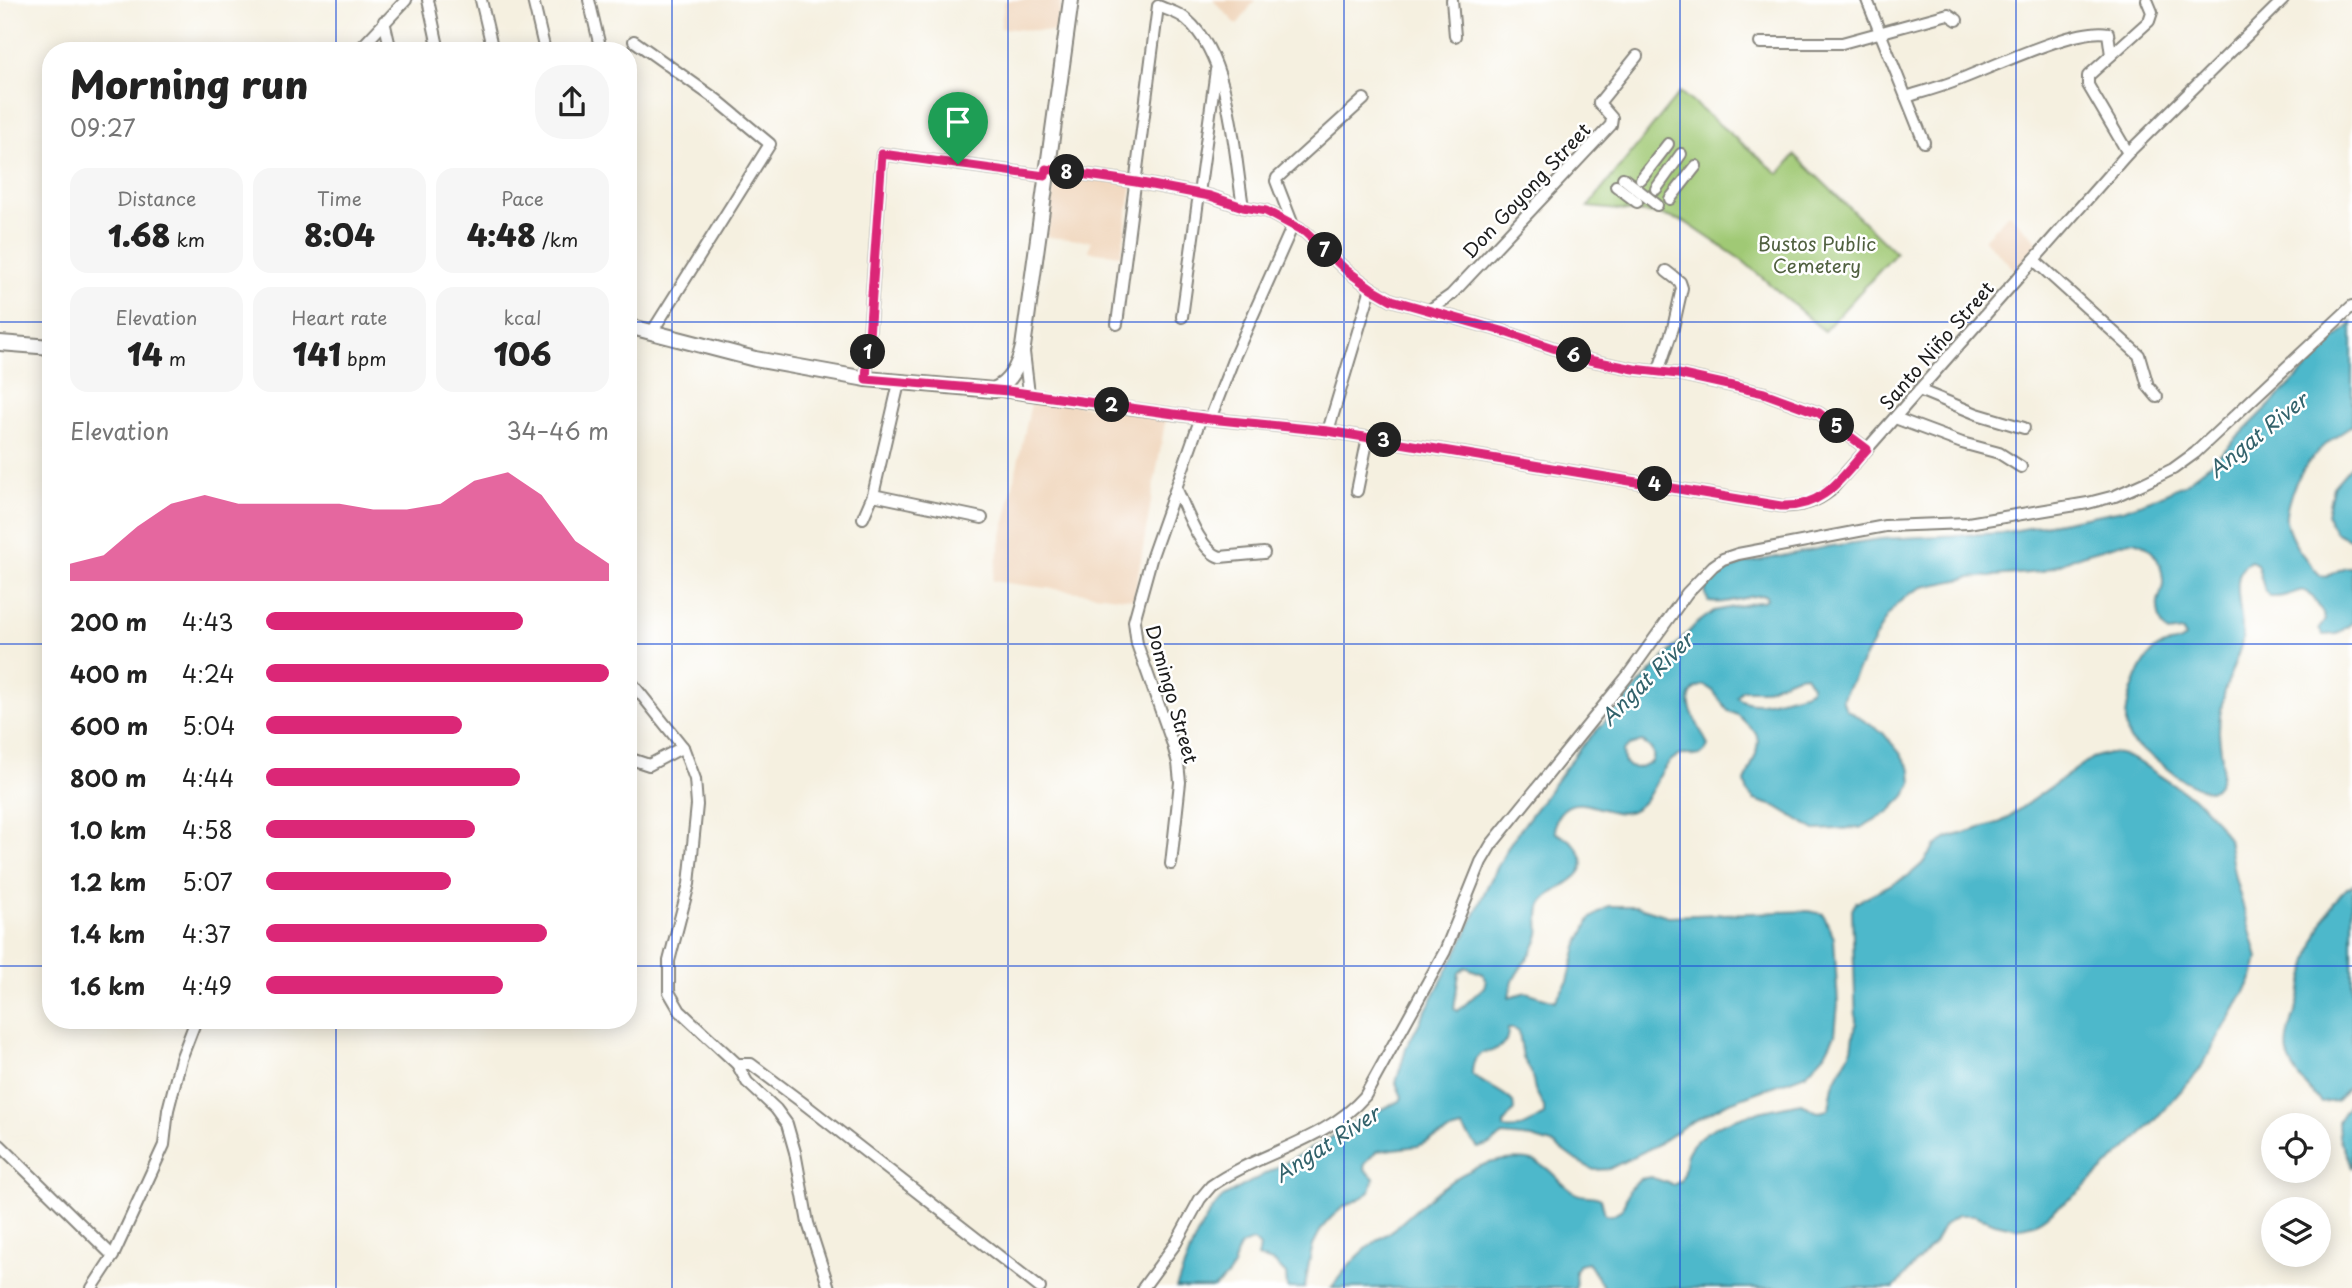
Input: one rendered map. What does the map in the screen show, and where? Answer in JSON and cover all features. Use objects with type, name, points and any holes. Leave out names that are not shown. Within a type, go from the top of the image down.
[{"type":"main road","points":[[637,328],[755,359],[866,379],[994,390],[1002,386],[1014,372],[1023,347],[1071,0]]},
{"type":"main road","points":[[0,343],[42,346]]},
{"type":"street","points":[[366,42],[406,0]]},
{"type":"street","points":[[428,0],[437,42]]},
{"type":"street","points":[[481,0],[491,42]]},
{"type":"street","points":[[533,0],[543,42]]},
{"type":"street","points":[[589,0],[599,42]]},
{"type":"street","points":[[1452,0],[1455,36]]},
{"type":"street","points":[[1867,0],[1924,142]]},
{"type":"street","points":[[2128,153],[2088,85],[2088,76],[2149,21],[2152,12],[2147,0]]},
{"type":"street","name":"Santo Niño Street","points":[[994,390],[1328,431],[1794,507],[1819,499],[1830,491],[2128,153],[2283,0]]},
{"type":"street","points":[[1117,324],[1158,6],[1186,18],[1201,35],[1216,64],[1228,105],[1243,207]]},
{"type":"street","points":[[1759,43],[1842,43],[1948,14],[1957,20]]},
{"type":"street","points":[[384,21],[389,42]]},
{"type":"street","points":[[1906,97],[1951,83],[2065,38],[2100,31],[2108,33],[2111,55]]},
{"type":"street","points":[[637,43],[717,100],[770,144],[652,332]]},
{"type":"street","name":"Don Goyong Street","points":[[1431,309],[1451,295],[1611,125],[1612,118],[1599,103],[1637,56]]},
{"type":"street","points":[[1182,317],[1216,64]]},
{"type":"street","points":[[1293,225],[1277,178],[1364,99]]},
{"type":"street","points":[[1641,179],[1668,144]]},
{"type":"street","points":[[866,379],[882,154],[1136,182],[1200,194],[1266,211],[1305,232],[1346,270],[1392,300],[1431,309],[1589,360],[1690,377],[1775,397],[1819,413],[1867,449]]},
{"type":"street","points":[[1656,189],[1681,154]]},
{"type":"street","points":[[1670,199],[1696,166]]},
{"type":"street","points":[[1637,202],[1620,182],[1657,205]]},
{"type":"street","name":"Domingo Street","points":[[1171,864],[1180,782],[1178,763],[1134,632],[1139,597],[1205,418],[1293,225]]},
{"type":"street","points":[[2034,260],[2139,355],[2148,386],[2157,397]]},
{"type":"street","points":[[1658,372],[1673,328],[1682,288],[1680,282],[1666,271]]},
{"type":"street","points":[[1328,431],[1371,288]]},
{"type":"street","points":[[1143,1288],[1176,1243],[1200,1199],[1211,1186],[1325,1128],[1365,1097],[1445,951],[1481,862],[1491,845],[1626,678],[1686,593],[1713,566],[1738,554],[1885,526],[1968,523],[2115,496],[2173,469],[2195,453],[2352,306]]},
{"type":"street","points":[[1023,347],[1029,394]]},
{"type":"street","points":[[863,518],[873,495],[899,383]]},
{"type":"street","points":[[1919,390],[1977,414],[2024,428]]},
{"type":"street","points":[[1895,418],[1962,443],[1999,453],[2021,467]]},
{"type":"street","points":[[1357,491],[1368,437]]},
{"type":"street","points":[[1177,491],[1201,539],[1214,555],[1220,557],[1264,553]]},
{"type":"street","points":[[873,495],[982,518]]},
{"type":"street","points":[[637,689],[683,747],[695,779],[697,805],[687,897],[668,961],[669,992],[680,1011],[737,1064],[747,1082],[776,1109],[787,1124],[808,1223],[829,1288]]},
{"type":"street","points":[[637,761],[649,765],[683,747]]},
{"type":"street","points":[[92,1288],[113,1256],[163,1145],[168,1110],[181,1059],[193,1029]]},
{"type":"street","points":[[737,1064],[751,1065],[803,1103],[1040,1288]]},
{"type":"street","points":[[0,1145],[113,1256]]},
{"type":"shaded area","points":[[1005,0],[1061,0],[1058,32],[1000,28]]},
{"type":"shaded area","points":[[1213,0],[1255,0],[1237,25]]},
{"type":"shaded area","points":[[1056,174],[1132,185],[1121,255],[1089,251],[1091,241],[1047,237]]},
{"type":"shaded area","points":[[2009,213],[2042,246],[2017,272],[1984,239]]},
{"type":"shaded area","points":[[1032,399],[1166,417],[1134,599],[992,581]]},
{"type":"green space","name":"Bustos Public Cemetery","points":[[1680,92],[1779,174],[1795,155],[1896,253],[1824,331],[1743,261],[1685,222],[1658,214],[1588,207]]},
{"type":"water","name":"Angat River","points":[[2352,323],[2352,426],[2330,441],[2304,469],[2292,492],[2286,521],[2295,544],[2321,576],[2326,577],[2345,567],[2352,567],[2352,623],[2337,634],[2323,635],[2319,629],[2325,620],[2324,616],[2311,595],[2300,591],[2270,597],[2265,591],[2257,564],[2251,561],[2243,567],[2238,585],[2242,642],[2227,684],[2221,711],[2219,731],[2222,772],[2220,780],[2210,791],[2185,781],[2129,738],[2126,716],[2128,704],[2142,666],[2156,649],[2185,637],[2183,631],[2168,633],[2163,627],[2158,606],[2163,583],[2160,566],[2149,548],[2137,542],[2130,541],[2081,555],[2041,572],[1968,578],[1923,587],[1897,604],[1886,618],[1842,699],[1846,709],[1883,733],[1900,753],[1911,770],[1912,783],[1905,796],[1890,811],[1860,828],[1815,830],[1777,807],[1754,800],[1748,793],[1745,782],[1756,754],[1756,733],[1738,715],[1728,711],[1713,691],[1704,685],[1695,689],[1690,696],[1692,712],[1708,746],[1701,755],[1676,757],[1663,770],[1645,800],[1631,811],[1613,812],[1576,804],[1568,806],[1558,815],[1555,822],[1556,833],[1578,849],[1583,862],[1577,876],[1542,903],[1537,941],[1513,981],[1509,997],[1526,992],[1555,1001],[1568,981],[1577,947],[1590,919],[1609,906],[1636,906],[1668,916],[1808,911],[1823,914],[1834,938],[1838,1004],[1835,1034],[1825,1054],[1806,1074],[1727,1103],[1686,1125],[1657,1145],[1609,1169],[1594,1170],[1555,1145],[1532,1138],[1503,1135],[1491,1144],[1478,1148],[1462,1128],[1418,1146],[1377,1151],[1365,1163],[1364,1169],[1374,1178],[1370,1192],[1341,1209],[1323,1226],[1318,1235],[1311,1254],[1305,1288],[1287,1288],[1286,1274],[1275,1263],[1258,1257],[1260,1247],[1254,1241],[1239,1248],[1231,1271],[1214,1288],[1176,1288],[1201,1228],[1223,1197],[1339,1133],[1356,1120],[1400,1101],[1402,1097],[1396,1083],[1406,1048],[1509,845],[1581,747],[1695,625],[1714,611],[1767,598],[1765,595],[1758,595],[1709,602],[1705,594],[1712,581],[1727,570],[1746,563],[1832,546],[1881,539],[2002,533],[2122,510],[2183,485],[2216,459]],"holes":[[[1805,675],[1812,686],[1810,690],[1760,703],[1751,703],[1737,697],[1742,690],[1764,690]],[[1642,742],[1645,744],[1653,753],[1652,762],[1637,768],[1629,767],[1624,761],[1623,751]],[[1465,967],[1483,974],[1486,980],[1484,987],[1458,1011],[1454,1009],[1459,973]],[[1508,1029],[1519,1032],[1523,1058],[1544,1107],[1544,1115],[1525,1126],[1515,1128],[1504,1128],[1504,1123],[1514,1110],[1513,1102],[1472,1074],[1478,1057],[1497,1049],[1506,1039]]]},
{"type":"water","points":[[2352,465],[2352,540],[2336,533],[2327,514],[2333,487]]},
{"type":"water","points":[[2109,753],[2120,754],[2139,762],[2198,801],[2215,819],[2228,839],[2235,878],[2258,958],[2253,978],[2199,1071],[2142,1134],[2078,1193],[2034,1224],[2017,1228],[1974,1215],[1958,1215],[1944,1225],[1934,1243],[1894,1288],[1604,1288],[1588,1262],[1579,1264],[1575,1271],[1576,1288],[1331,1288],[1365,1250],[1443,1187],[1474,1168],[1509,1159],[1536,1162],[1575,1193],[1601,1199],[1605,1214],[1612,1215],[1622,1209],[1630,1188],[1640,1179],[1651,1177],[1673,1185],[1681,1181],[1687,1154],[1695,1142],[1721,1124],[1754,1113],[1801,1103],[1818,1112],[1825,1111],[1829,1108],[1833,1085],[1852,1048],[1856,1023],[1852,910],[1856,902],[1908,876],[1922,864],[1935,846],[1948,838],[2001,822],[2092,758]]},
{"type":"water","points":[[2352,884],[2352,1083],[2336,1101],[2321,1103],[2293,1067],[2288,1054],[2288,1042],[2305,974],[2322,923],[2340,895]]},
{"type":"water","points":[[2352,1100],[2352,1168],[2339,1137],[2338,1121]]},
{"type":"route","points":[[882,154],[958,164],[1045,176],[1046,169],[1136,182],[1210,196],[1266,211],[1305,232],[1346,270],[1392,300],[1431,309],[1589,360],[1678,374],[1764,393],[1819,413],[1867,449],[1830,491],[1819,499],[1794,507],[1328,431],[1210,419],[1008,391],[866,379],[882,154]]}]
